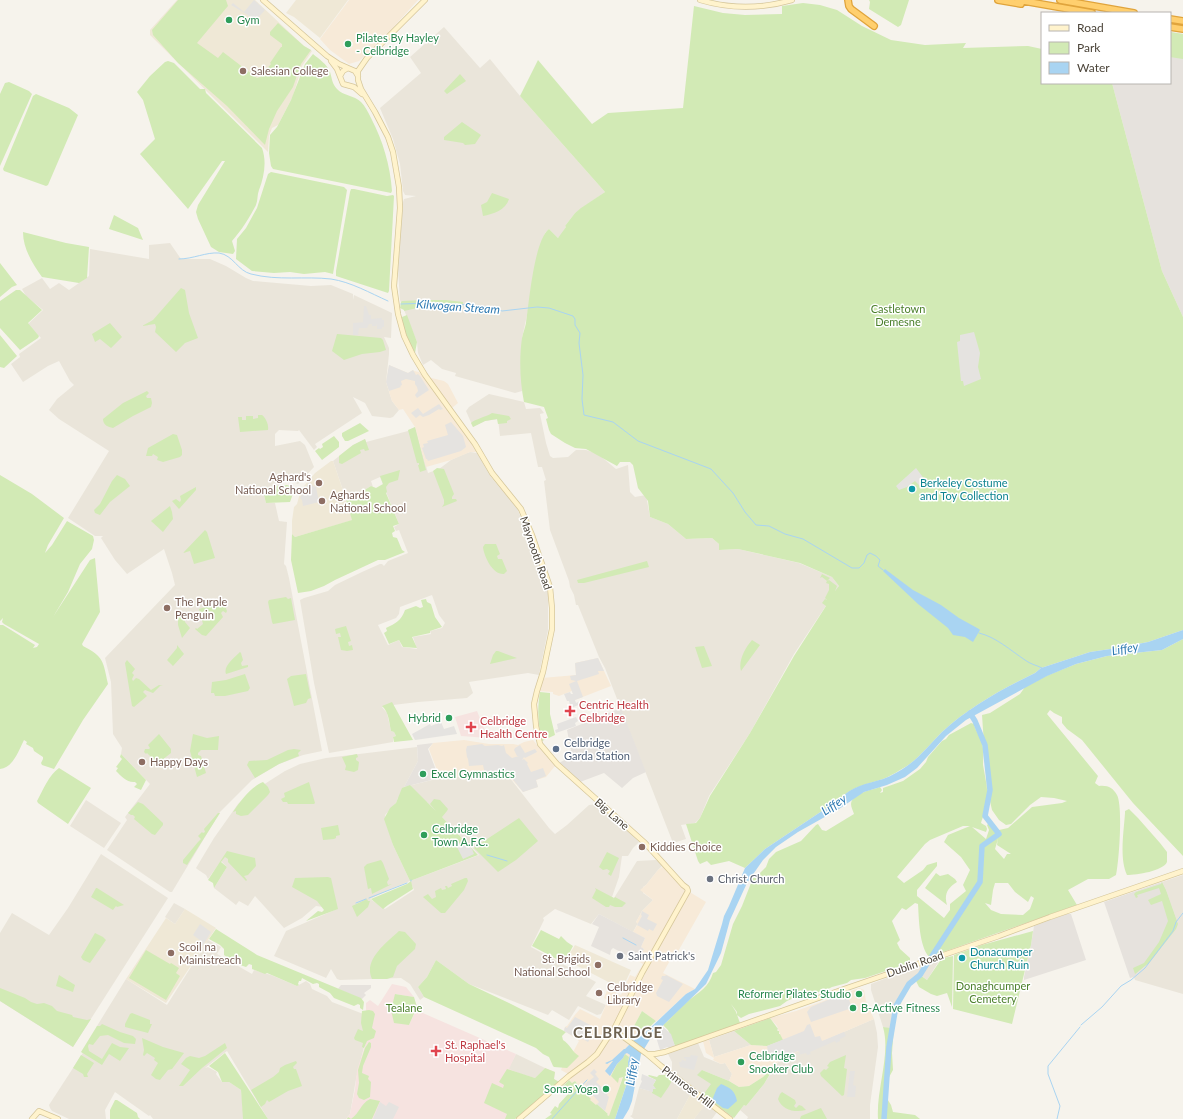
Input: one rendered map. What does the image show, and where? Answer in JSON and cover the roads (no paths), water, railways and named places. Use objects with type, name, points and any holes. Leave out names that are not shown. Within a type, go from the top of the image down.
[{"type":"highway","points":[[848,0],[851,9],[874,26]]},
{"type":"highway","points":[[998,0],[1033,6],[1055,7]]},
{"type":"highway","points":[[1018,0],[1086,12]]},
{"type":"highway","points":[[1060,0],[1129,12]]},
{"type":"highway","points":[[1068,0],[1085,4]]},
{"type":"highway","points":[[1171,19],[1183,21]]},
{"type":"highway","points":[[1171,26],[1183,29]]},
{"type":"main road","points":[[263,0],[327,56],[339,64],[355,71],[361,89],[371,104]]},
{"type":"main road","points":[[350,86],[354,83],[360,68],[367,58],[425,0]]},
{"type":"main road","points":[[700,0],[720,5],[744,7],[767,6],[792,0]]},
{"type":"main road","points":[[327,56],[335,66],[343,84],[357,89],[371,104]]},
{"type":"main road","points":[[340,77],[343,70],[367,58]]},
{"type":"main road","name":"Maynooth Road","points":[[371,104],[388,137],[393,152],[399,187],[400,208],[395,289],[399,320],[404,336],[412,355],[425,375],[474,444],[492,473],[521,509],[547,576],[552,608],[552,629],[544,672],[534,704],[537,736]]},
{"type":"main road","name":"Big Lane","points":[[537,736],[544,750],[557,764],[645,843],[687,888],[688,891],[642,973],[615,1027],[614,1032]]},
{"type":"main road","name":"Dublin Road","points":[[645,1053],[655,1054],[665,1052],[1000,936],[1183,870]]},
{"type":"main road","points":[[519,1119],[569,1076],[588,1062],[596,1054],[610,1034],[614,1032]]},
{"type":"main road","name":"Primrose Hill","points":[[614,1032],[618,1033],[645,1053],[730,1119]]},
{"type":"main road","points":[[32,1119],[39,1111],[58,1119]]},
{"type":"water","points":[[885,569],[913,590],[941,605],[959,618],[979,629],[980,630],[973,642],[965,637],[953,635],[948,628],[918,604],[883,571]]},
{"type":"water","name":"Liffey","points":[[1183,630],[1183,639],[1162,650],[1107,656],[1076,664],[1047,676],[966,720],[946,736],[917,768],[905,777],[887,785],[864,792],[776,847],[763,860],[747,883],[730,920],[721,953],[706,984],[652,1036],[641,1054],[632,1101],[629,1109],[623,1119],[615,1119],[629,1077],[628,1062],[630,1055],[627,1053],[625,1054],[610,1076],[605,1071],[613,1061],[607,1064],[605,1063],[612,1060],[633,1041],[647,1031],[686,994],[695,989],[708,970],[724,916],[745,868],[765,849],[840,799],[849,791],[886,778],[904,768],[963,714],[1010,685],[1035,673],[1041,668],[1090,652],[1148,642]]},
{"type":"water","points":[[721,1084],[732,1090],[737,1101],[728,1109],[723,1108],[712,1100],[717,1088]]},
{"type":"waterway","name":"Kilwogan Stream","points":[[179,259],[209,254],[224,254],[242,270],[251,274],[281,278],[321,278],[338,280],[388,301]]},
{"type":"waterway","points":[[401,304],[432,303],[470,305],[490,307],[502,311],[537,307],[549,308],[573,316],[575,319],[575,325],[580,333],[579,343],[583,375],[582,399],[584,415],[613,422],[638,441],[711,469],[733,493],[745,512],[756,525],[769,526],[785,534],[803,539],[852,568],[859,568],[864,563],[867,555],[870,553],[880,560],[878,566],[883,570]]},
{"type":"waterway","points":[[979,633],[997,641],[1027,661],[1042,668]]},
{"type":"waterway","points":[[932,956],[980,882],[982,846],[999,834],[985,816],[990,790],[985,745],[970,713]]},
{"type":"waterway","points":[[487,855],[507,861]]},
{"type":"waterway","points":[[369,898],[407,883]]},
{"type":"waterway","points":[[356,903],[366,899]]},
{"type":"waterway","points":[[1081,1025],[1102,1007],[1121,986],[1145,968],[1173,931],[1176,922],[1183,913]]},
{"type":"waterway","points":[[623,938],[636,945]]},
{"type":"waterway","points":[[884,1119],[889,1047],[896,1006],[909,984],[920,975],[928,962]]},
{"type":"waterway","points":[[1057,1119],[1060,1106],[1048,1074],[1048,1066],[1080,1027]]},
{"type":"waterway","points":[[552,1119],[587,1080]]},
{"type":"waterway","points":[[582,1087],[591,1087]]},
{"type":"place","name":"Gym","points":[[229,20]]},
{"type":"place","name":"Pilates By Hayley - Celbridge","points":[[348,44]]},
{"type":"place","name":"Salesian College","points":[[243,71]]},
{"type":"place","name":"Aghard's National School","points":[[319,483]]},
{"type":"place","name":"Berkeley Costume and Toy Collection","points":[[912,489]]},
{"type":"place","name":"Aghards National School","points":[[322,501]]},
{"type":"place","name":"The Purple Penguin","points":[[167,608]]},
{"type":"place","name":"Centric Health Celbridge","points":[[570,711]]},
{"type":"place","name":"Hybrid","points":[[449,718]]},
{"type":"place","name":"Celbridge Health Centre","points":[[471,727]]},
{"type":"place","name":"Celbridge Garda Station","points":[[556,749]]},
{"type":"place","name":"Happy Days","points":[[142,762]]},
{"type":"place","name":"Excel Gymnastics","points":[[423,774]]},
{"type":"place","name":"Celbridge Town A.F.C.","points":[[424,835]]},
{"type":"place","name":"Kiddies Choice","points":[[642,847]]},
{"type":"place","name":"Christ Church","points":[[710,879]]},
{"type":"place","name":"Scoil na Mainistreach","points":[[171,953]]},
{"type":"place","name":"Saint Patrick's","points":[[620,956]]},
{"type":"place","name":"Donacumper Church Ruin","points":[[962,958]]},
{"type":"place","name":"St. Brigids National School","points":[[598,965]]},
{"type":"place","name":"Celbridge Library","points":[[599,993]]},
{"type":"place","name":"Reformer Pilates Studio","points":[[859,994]]},
{"type":"place","name":"B-Active Fitness","points":[[853,1008]]},
{"type":"place","name":"St. Raphael's Hospital","points":[[436,1051]]},
{"type":"place","name":"Celbridge Snooker Club","points":[[741,1062]]},
{"type":"place","name":"Sonas Yoga","points":[[606,1089]]},
{"type":"district","name":"CELBRIDGE","points":[[618,1033]]},
{"type":"park label","name":"Castletown Demesne","points":[[898,315]]},
{"type":"park label","name":"Donaghcumper Cemetery","points":[[993,992]]},
{"type":"park label","name":"Tealane","points":[[404,1008]]}]
